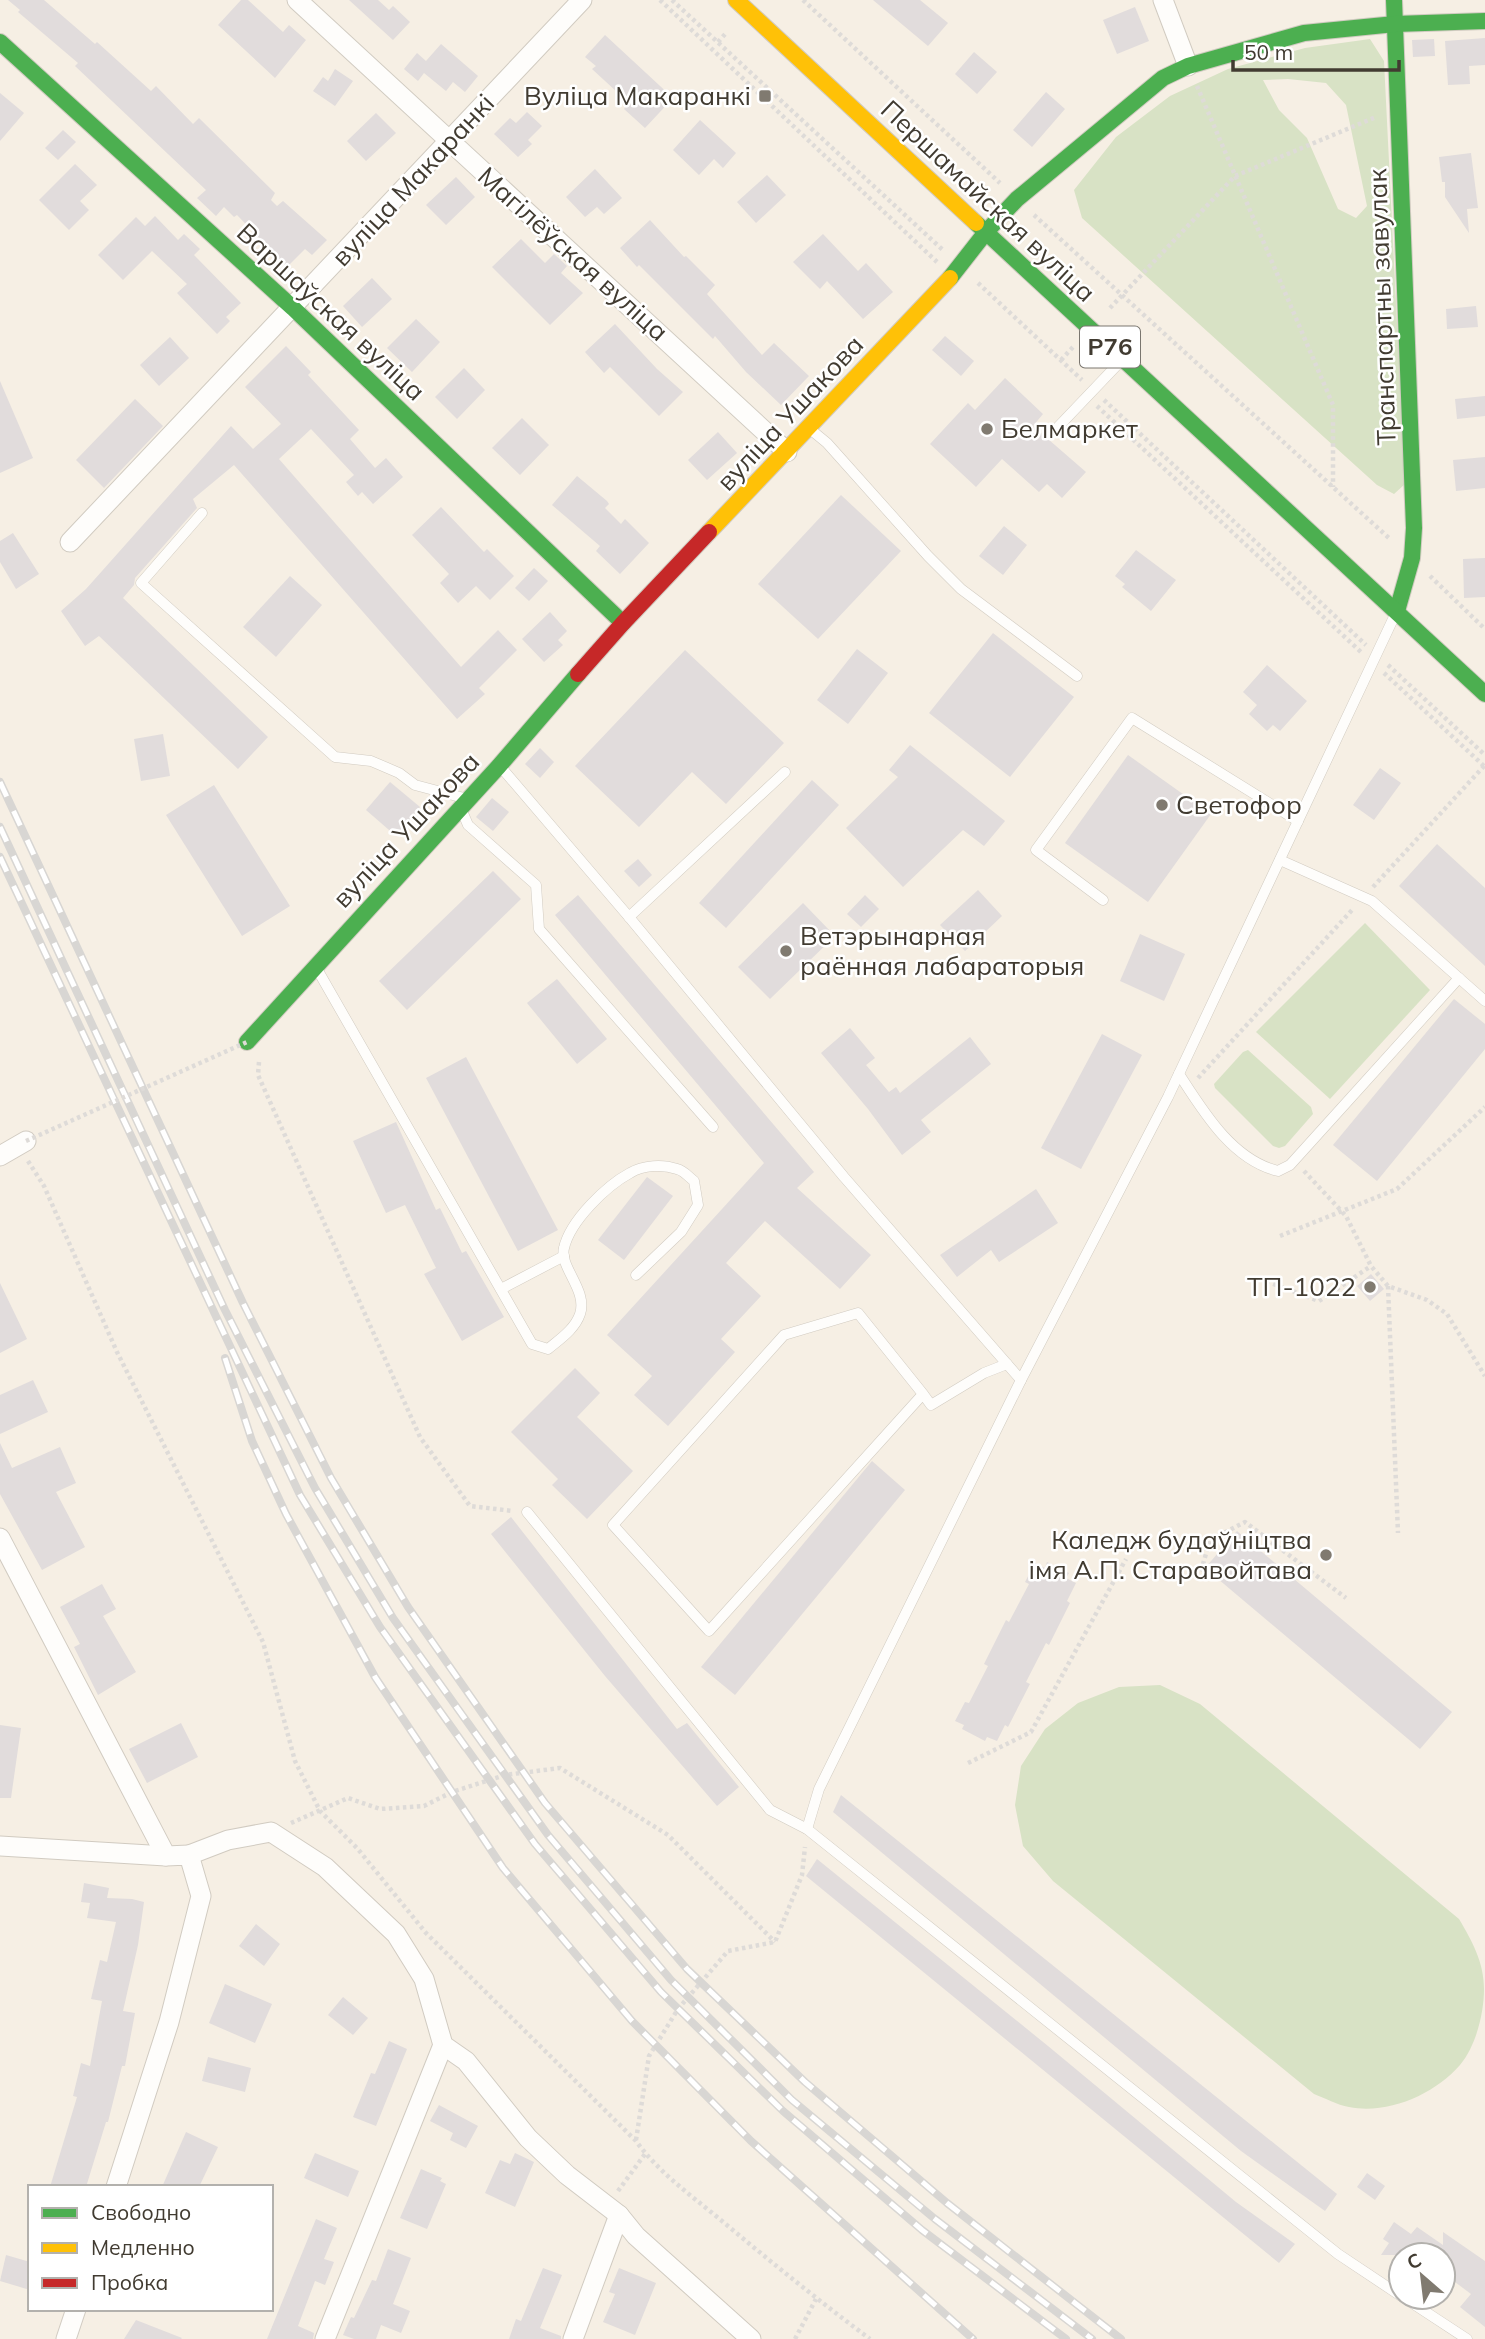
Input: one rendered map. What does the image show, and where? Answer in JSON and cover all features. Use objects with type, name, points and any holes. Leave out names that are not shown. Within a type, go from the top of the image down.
[{"type":"street","name":"Магілёўская вуліца","points":[[297,0],[788,452]]},
{"type":"street","name":"вуліца Макаранкі","points":[[70,542],[582,0]]},
{"type":"street","name":"Першамайская вуліца","points":[[736,0],[1485,694]]},
{"type":"street","points":[[1163,0],[1188,66]]},
{"type":"street","name":"Транспартны завулак","points":[[1394,0],[1414,514],[1412,556],[1397,611]]},
{"type":"street","name":"вуліца Ушакова","points":[[247,1042],[499,766],[623,623],[957,272],[986,232],[1017,199],[1163,78],[1188,66],[1304,33],[1395,24],[1485,21]]},
{"type":"street","name":"Варшаўская вуліца","points":[[0,42],[293,308],[623,623]]},
{"type":"street","points":[[0,1156],[22,1143]]},
{"type":"street","points":[[0,1538],[166,1856]]},
{"type":"street","points":[[0,1846],[189,1855],[228,1840],[271,1832],[325,1867],[396,1934],[424,1979],[443,2045],[325,2339]]},
{"type":"street","points":[[118,2185],[169,2022],[201,1896],[189,1855]]},
{"type":"street","points":[[443,2045],[466,2061],[528,2138],[618,2216],[636,2236],[751,2339]]},
{"type":"street","points":[[573,2339],[618,2216]]},
{"type":"street","points":[[66,2339],[75,2311]]},
{"type":"lane","points":[[1058,427],[1123,359]]},
{"type":"lane","points":[[810,429],[827,443],[961,589],[1077,676]]},
{"type":"lane","points":[[202,513],[141,583],[334,757],[371,761],[415,785],[452,796],[464,803],[468,825],[536,885],[539,929],[713,1127]]},
{"type":"lane","points":[[807,1829],[819,1789],[1021,1380],[1179,1074],[1397,611]]},
{"type":"lane","points":[[1103,900],[1036,850],[1132,718],[1298,821]]},
{"type":"lane","points":[[499,766],[629,917],[844,1177],[1021,1380]]},
{"type":"lane","points":[[629,917],[785,772]]},
{"type":"lane","points":[[1280,860],[1372,901],[1485,1001]]},
{"type":"lane","points":[[315,965],[532,1344],[548,1349],[570,1331],[581,1312],[578,1285],[563,1248],[575,1222],[603,1194],[631,1172],[652,1166],[679,1169],[694,1181],[698,1205],[681,1232],[636,1275]]},
{"type":"lane","points":[[1179,1074],[1212,1125],[1259,1167],[1278,1171],[1294,1160],[1459,978]]},
{"type":"lane","points":[[501,1289],[564,1256]]},
{"type":"lane","points":[[923,1394],[709,1631],[613,1525],[784,1335],[858,1313],[923,1394],[931,1405],[984,1373],[1007,1364]]},
{"type":"lane","points":[[527,1513],[769,1810],[807,1829],[1338,2254],[1387,2286]]},
{"type":"lane","points":[[1425,2311],[1467,2339]]},
{"type":"path","points":[[660,0],[957,272],[1061,360],[1089,393],[1375,659],[1485,755]]},
{"type":"path","points":[[672,0],[957,272]]},
{"type":"path","points":[[803,0],[1122,295],[1412,556],[1485,626]]},
{"type":"path","points":[[718,42],[726,33]]},
{"type":"path","points":[[1188,66],[1333,405],[1333,487]]},
{"type":"path","points":[[1110,308],[1235,176],[1399,108]]},
{"type":"path","points":[[1061,360],[1073,347]]},
{"type":"path","points":[[1089,393],[1375,659],[1485,766],[1188,1089]]},
{"type":"path","points":[[247,1042],[22,1143],[44,1186],[117,1352],[263,1642],[295,1760],[320,1811],[357,1848],[426,1933],[636,2141],[645,2154],[816,2299],[870,2339]]},
{"type":"path","points":[[259,1062],[258,1075],[420,1437],[470,1506],[527,1513]]},
{"type":"path","points":[[1280,1236],[1396,1189],[1485,1107]]},
{"type":"path","points":[[1294,1160],[1341,1211],[1371,1266],[1388,1286],[1427,1300],[1447,1314],[1485,1376]]},
{"type":"path","points":[[1260,1279],[1319,1301],[1371,1266]]},
{"type":"path","points":[[1388,1286],[1398,1533]]},
{"type":"path","points":[[1199,1578],[1210,1540],[1245,1522],[1346,1598]]},
{"type":"path","points":[[968,1763],[1031,1732],[1126,1559]]},
{"type":"path","points":[[271,1832],[348,1798],[380,1809],[424,1807],[452,1792],[505,1775],[560,1768],[668,1835],[775,1942]]},
{"type":"path","points":[[775,1942],[802,1875],[807,1829]]},
{"type":"path","points":[[636,2141],[649,2056],[678,2009],[728,1951],[775,1942]]},
{"type":"path","points":[[618,2216],[617,2193],[645,2154]]},
{"type":"path","points":[[795,2339],[816,2299]]},
{"type":"green space","points":[[1370,39],[1384,61],[1405,484],[1394,494],[1377,485],[1082,218],[1074,190],[1116,137],[1170,96],[1228,69],[1305,48]],"holes":[[[1288,79],[1326,83],[1346,105],[1367,206],[1356,218],[1338,209],[1307,138],[1279,110],[1263,80]]]},
{"type":"green space","points":[[1365,923],[1430,990],[1330,1099],[1256,1032]]},
{"type":"green space","points":[[1248,1050],[1311,1107],[1313,1114],[1285,1146],[1273,1146],[1215,1088],[1214,1084],[1243,1052]]},
{"type":"green space","points":[[1160,1685],[1200,1704],[1459,1919],[1480,1961],[1484,1989],[1483,2008],[1475,2039],[1466,2057],[1438,2085],[1410,2100],[1379,2108],[1349,2107],[1314,2094],[1053,1881],[1023,1846],[1015,1805],[1021,1766],[1045,1729],[1078,1703],[1119,1687]]},
{"type":"building","points":[[8,0],[44,0],[95,44],[97,42],[151,91],[156,86],[193,124],[199,118],[275,193],[271,200],[277,206],[283,201],[327,240],[312,255],[305,249],[287,267],[237,215],[234,217],[224,207],[216,216],[197,198],[206,190],[75,66],[78,63],[18,12],[20,10]]},
{"type":"building","points":[[241,0],[248,0],[283,32],[289,25],[306,40],[275,78],[218,25]]},
{"type":"building","points":[[349,0],[378,0],[389,10],[393,6],[410,22],[393,40]]},
{"type":"building","points":[[873,0],[920,0],[948,23],[928,46]]},
{"type":"building","points":[[1135,7],[1149,41],[1117,54],[1103,20]]},
{"type":"building","points":[[605,35],[673,98],[645,128],[624,109],[629,103],[592,69],[596,66],[585,57]]},
{"type":"building","points":[[1485,38],[1485,65],[1469,66],[1470,84],[1448,85],[1445,41]]},
{"type":"building","points":[[1434,39],[1435,56],[1413,57],[1412,40]]},
{"type":"building","points":[[441,44],[478,76],[465,92],[453,82],[446,91],[424,73],[418,81],[404,69],[417,53],[426,61]]},
{"type":"building","points":[[974,52],[997,72],[977,94],[955,74]]},
{"type":"building","points":[[335,69],[353,81],[335,106],[313,91],[323,77],[328,81]]},
{"type":"building","points":[[1046,92],[1065,109],[1032,147],[1013,130]]},
{"type":"building","points":[[0,93],[24,113],[0,141]]},
{"type":"building","points":[[527,112],[542,126],[528,140],[532,144],[518,157],[494,134],[510,118],[516,123]]},
{"type":"building","points":[[376,113],[396,133],[366,161],[347,141]]},
{"type":"building","points":[[700,120],[736,153],[723,168],[714,159],[699,175],[673,150]]},
{"type":"building","points":[[63,130],[76,142],[58,160],[45,148]]},
{"type":"building","points":[[1471,153],[1478,208],[1467,209],[1469,233],[1445,197],[1445,182],[1442,182],[1439,157]]},
{"type":"building","points":[[75,164],[97,185],[80,201],[89,210],[69,230],[39,200]]},
{"type":"building","points":[[595,169],[622,198],[604,214],[597,207],[585,217],[566,197]]},
{"type":"building","points":[[767,175],[786,195],[756,223],[737,202]]},
{"type":"building","points":[[456,177],[475,197],[446,225],[426,205]]},
{"type":"building","points":[[155,216],[178,240],[184,234],[200,249],[194,255],[241,303],[226,317],[230,321],[217,334],[177,293],[187,284],[152,251],[123,280],[98,255],[136,217],[145,226]]},
{"type":"building","points":[[650,220],[684,257],[715,285],[707,294],[762,355],[774,343],[809,376],[781,405],[746,372],[715,336],[713,339],[620,248]]},
{"type":"building","points":[[823,234],[858,271],[866,263],[893,292],[863,319],[827,281],[820,289],[793,262]]},
{"type":"building","points":[[521,239],[545,263],[554,254],[567,266],[561,273],[583,293],[550,325],[492,267]]},
{"type":"building","points":[[372,278],[392,299],[362,327],[343,306]]},
{"type":"building","points":[[1476,306],[1478,327],[1447,329],[1446,309]]},
{"type":"building","points":[[416,319],[440,342],[412,372],[387,348]]},
{"type":"building","points":[[615,324],[657,369],[683,392],[659,416],[610,367],[604,373],[585,352]]},
{"type":"building","points":[[945,336],[974,361],[961,376],[932,350]]},
{"type":"building","points":[[170,337],[189,358],[159,386],[140,365]]},
{"type":"building","points":[[286,346],[311,372],[308,375],[359,430],[350,439],[375,468],[386,458],[403,477],[373,504],[362,492],[358,496],[346,482],[354,475],[311,429],[279,459],[461,667],[498,630],[517,650],[479,688],[485,694],[457,719],[234,465],[193,499],[197,508],[135,578],[134,585],[123,598],[268,737],[238,769],[99,636],[85,646],[61,611],[86,589],[231,426],[253,449],[281,424],[245,387]]},
{"type":"building","points":[[464,368],[485,390],[457,419],[435,397]]},
{"type":"building","name":"Белмаркет","points":[[1005,378],[1043,414],[1033,426],[1086,472],[1062,498],[1047,484],[1039,492],[1002,459],[976,487],[930,444],[968,403],[975,410]]},
{"type":"building","points":[[0,381],[33,458],[0,473]]},
{"type":"building","points":[[1485,396],[1485,416],[1457,419],[1455,399]]},
{"type":"building","points":[[135,399],[163,426],[104,488],[76,460]]},
{"type":"building","points":[[522,418],[549,445],[520,475],[492,448]]},
{"type":"building","points":[[718,432],[737,453],[707,480],[688,460]]},
{"type":"building","points":[[1485,457],[1485,488],[1456,491],[1453,460]]},
{"type":"building","points":[[577,476],[607,501],[609,504],[605,508],[621,524],[625,519],[649,543],[620,574],[596,551],[600,546],[552,505]]},
{"type":"building","points":[[841,495],[901,551],[818,639],[758,584]]},
{"type":"building","points":[[441,507],[484,552],[487,549],[514,576],[490,600],[476,586],[458,603],[440,583],[449,574],[412,535]]},
{"type":"building","points":[[1004,526],[1027,545],[1003,575],[979,556]]},
{"type":"building","points":[[13,533],[39,574],[16,589],[0,562],[0,541]]},
{"type":"building","points":[[1136,550],[1176,580],[1151,611],[1122,587],[1125,584],[1115,576]]},
{"type":"building","points":[[1485,558],[1485,597],[1464,598],[1463,559]]},
{"type":"building","points":[[534,568],[548,581],[529,601],[515,588]]},
{"type":"building","points":[[290,576],[322,605],[276,657],[243,627]]},
{"type":"building","points":[[550,612],[567,631],[558,640],[563,645],[544,662],[522,639]]},
{"type":"building","points":[[993,633],[1074,697],[1010,777],[929,713]]},
{"type":"building","points":[[857,649],[888,673],[848,724],[817,700]]},
{"type":"building","points":[[685,650],[784,743],[726,804],[692,772],[639,827],[575,766]]},
{"type":"building","points":[[1267,665],[1307,701],[1280,731],[1273,725],[1267,731],[1249,714],[1257,705],[1243,692]]},
{"type":"building","points":[[163,734],[170,776],[141,781],[134,739]]},
{"type":"building","points":[[910,745],[1005,821],[984,846],[963,830],[903,887],[846,828],[898,777],[889,770]]},
{"type":"building","points":[[540,748],[554,762],[540,778],[525,764]]},
{"type":"building","points":[[1128,755],[1211,814],[1148,902],[1065,843]]},
{"type":"building","points":[[1380,768],[1401,783],[1374,820],[1353,805]]},
{"type":"building","points":[[812,780],[839,805],[726,928],[699,903]]},
{"type":"building","points":[[390,782],[420,807],[396,836],[366,810]]},
{"type":"building","points":[[214,785],[290,906],[242,936],[166,815]]},
{"type":"building","points":[[492,798],[509,812],[493,831],[476,817]]},
{"type":"building","points":[[1437,844],[1485,888],[1485,966],[1399,886]]},
{"type":"building","points":[[638,859],[652,875],[639,887],[624,871]]},
{"type":"building","points":[[493,871],[521,899],[407,1010],[379,981]]},
{"type":"building","points":[[978,890],[1002,916],[965,951],[940,925]]},
{"type":"building","points":[[578,895],[814,1172],[797,1188],[871,1255],[840,1289],[765,1221],[726,1263],[761,1296],[721,1339],[735,1352],[668,1426],[634,1395],[652,1376],[607,1335],[764,1163],[555,915]]},
{"type":"building","points":[[865,895],[879,909],[861,927],[847,914]]},
{"type":"building","name":"Ветэрынарная раённая лабараторыя","points":[[803,903],[835,936],[770,999],[738,967]]},
{"type":"building","points":[[1140,934],[1185,954],[1164,1001],[1120,981]]},
{"type":"building","points":[[557,979],[607,1039],[577,1064],[527,1003]]},
{"type":"building","points":[[1454,999],[1485,1024],[1485,1049],[1377,1181],[1333,1145]]},
{"type":"building","points":[[850,1028],[875,1058],[866,1065],[889,1092],[896,1087],[900,1093],[970,1037],[991,1064],[921,1120],[931,1132],[902,1155],[821,1053]]},
{"type":"building","points":[[1102,1034],[1142,1055],[1081,1169],[1041,1148]]},
{"type":"building","points":[[466,1057],[558,1230],[518,1251],[426,1078]]},
{"type":"building","points":[[396,1122],[436,1210],[440,1208],[462,1253],[466,1251],[504,1317],[462,1341],[424,1274],[436,1268],[405,1205],[386,1213],[353,1141]]},
{"type":"building","points":[[647,1177],[673,1196],[624,1260],[598,1240]]},
{"type":"building","points":[[1036,1189],[1058,1223],[999,1262],[991,1250],[957,1277],[940,1255]]},
{"type":"building","name":"ТП-1022","points":[[1371,1274],[1384,1289],[1370,1301],[1357,1286]]},
{"type":"building","points":[[0,1283],[27,1339],[0,1353]]},
{"type":"building","points":[[575,1368],[600,1393],[577,1417],[633,1471],[587,1519],[552,1485],[558,1479],[511,1432]]},
{"type":"building","points":[[33,1380],[48,1412],[0,1434],[0,1395]]},
{"type":"building","points":[[0,1443],[12,1468],[60,1447],[76,1483],[56,1492],[85,1547],[42,1570],[0,1494]]},
{"type":"building","points":[[872,1461],[905,1490],[735,1695],[701,1667]]},
{"type":"building","points":[[511,1517],[677,1729],[687,1723],[739,1787],[717,1806],[605,1676],[491,1534]]},
{"type":"building","points":[[1237,1531],[1452,1712],[1420,1749],[1205,1568]]},
{"type":"building","points":[[1047,1562],[1069,1573],[1066,1578],[1076,1583],[1067,1601],[1070,1603],[1026,1682],[1030,1684],[1008,1727],[1005,1725],[997,1741],[987,1737],[985,1741],[962,1729],[964,1725],[955,1721],[965,1702],[969,1703],[988,1666],[984,1664],[1006,1620],[1009,1622],[1029,1584],[1025,1582],[1035,1563],[1045,1568]]},
{"type":"building","points":[[102,1584],[116,1609],[103,1616],[136,1672],[98,1695],[74,1647],[80,1644],[60,1607]]},
{"type":"building","points":[[181,1723],[198,1757],[147,1783],[129,1749]]},
{"type":"building","points":[[0,1725],[21,1728],[11,1798],[0,1798]]},
{"type":"building","points":[[841,1795],[1337,2194],[1325,2211],[1241,2151],[833,1812]]},
{"type":"building","points":[[817,1859],[1236,2202],[1295,2244],[1279,2263],[806,1876]]},
{"type":"building","points":[[84,1883],[109,1888],[107,1898],[144,1902],[138,1945],[123,2011],[135,2013],[125,2066],[122,2066],[108,2122],[87,2185],[51,2185],[77,2097],[73,2096],[81,2063],[90,2066],[102,2001],[91,1999],[100,1960],[107,1962],[116,1922],[87,1918],[90,1903],[81,1902]]},
{"type":"building","points":[[256,1924],[280,1944],[264,1966],[239,1946]]},
{"type":"building","points":[[225,1984],[272,2004],[255,2043],[209,2023]]},
{"type":"building","points":[[343,1997],[368,2018],[353,2035],[328,2015]]},
{"type":"building","points":[[389,2041],[407,2049],[376,2126],[353,2117],[371,2073],[375,2074]]},
{"type":"building","points":[[208,2057],[251,2068],[245,2092],[202,2081]]},
{"type":"building","points":[[439,2105],[478,2126],[466,2148],[450,2140],[453,2133],[430,2121]]},
{"type":"building","points":[[186,2132],[218,2147],[200,2185],[163,2185]]},
{"type":"building","points":[[315,2153],[359,2171],[348,2197],[304,2178]]},
{"type":"building","points":[[515,2153],[534,2162],[515,2207],[485,2193],[500,2160],[510,2164]]},
{"type":"building","points":[[421,2169],[442,2178],[440,2181],[446,2184],[427,2229],[400,2218]]},
{"type":"building","points":[[1367,2173],[1385,2186],[1375,2200],[1357,2187]]},
{"type":"building","points":[[316,2219],[337,2228],[324,2259],[334,2262],[325,2285],[315,2281],[298,2326],[314,2333],[313,2339],[267,2339]]},
{"type":"building","points":[[1394,2222],[1411,2234],[1417,2227],[1437,2241],[1387,2242],[1383,2239]]},
{"type":"building","points":[[1443,2232],[1456,2241],[1443,2241]]},
{"type":"building","points":[[1457,2242],[1485,2261],[1485,2327],[1460,2307],[1471,2294],[1457,2284]]},
{"type":"building","points":[[388,2249],[411,2258],[393,2304],[410,2311],[401,2333],[381,2325],[376,2339],[354,2339],[343,2335],[372,2280],[376,2281]]},
{"type":"building","points":[[6,2255],[28,2261],[28,2289],[0,2281]]},
{"type":"building","points":[[543,2268],[562,2275],[540,2328],[561,2336],[561,2339],[509,2339],[516,2319],[521,2321]]},
{"type":"building","points":[[619,2268],[656,2283],[635,2335],[603,2322],[615,2294],[609,2292]]},
{"type":"building","points":[[136,2320],[182,2338],[124,2339]]},
{"type":"railway","points":[[0,782],[243,1303],[331,1478],[408,1607],[545,1803],[687,1969],[805,2082],[947,2203],[1121,2339]]},
{"type":"railway","points":[[0,827],[225,1310],[315,1488],[393,1618],[548,1835],[671,1980],[792,2100],[935,2219],[1092,2339]]},
{"type":"railway","points":[[0,857],[300,1495],[380,1627],[535,1844],[661,1992],[783,2111],[922,2230],[1066,2339]]},
{"type":"railway","points":[[225,1358],[252,1441],[286,1514],[375,1677],[503,1868],[632,2021],[751,2141],[973,2339]]},
{"type":"traffic: fast","points":[[1394,0],[1414,528],[1412,558],[1397,611]]},
{"type":"traffic: fast","points":[[950,278],[986,232],[1017,199],[1163,78],[1188,66],[1304,33],[1395,24],[1485,21]]},
{"type":"traffic: fast","points":[[0,42],[293,308],[623,623]]},
{"type":"traffic: fast","points":[[976,223],[1485,694]]},
{"type":"traffic: fast","points":[[247,1042],[499,766],[578,674]]},
{"type":"traffic: slow","points":[[736,0],[976,223]]},
{"type":"traffic: slow","points":[[709,532],[950,278]]},
{"type":"traffic: jam","points":[[578,674],[709,532]]},
{"type":"place","name":"Вуліца Макаранкі","points":[[765,96]]},
{"type":"place","name":"Белмаркет","points":[[987,429]]},
{"type":"place","name":"Светофор","points":[[1162,805]]},
{"type":"place","name":"Ветэрынарная раённая лабараторыя","points":[[786,951]]},
{"type":"place","name":"ТП-1022","points":[[1370,1287]]},
{"type":"place","name":"Каледж будаўніцтва імя А.П. Старавойтава","points":[[1326,1555]]}]
